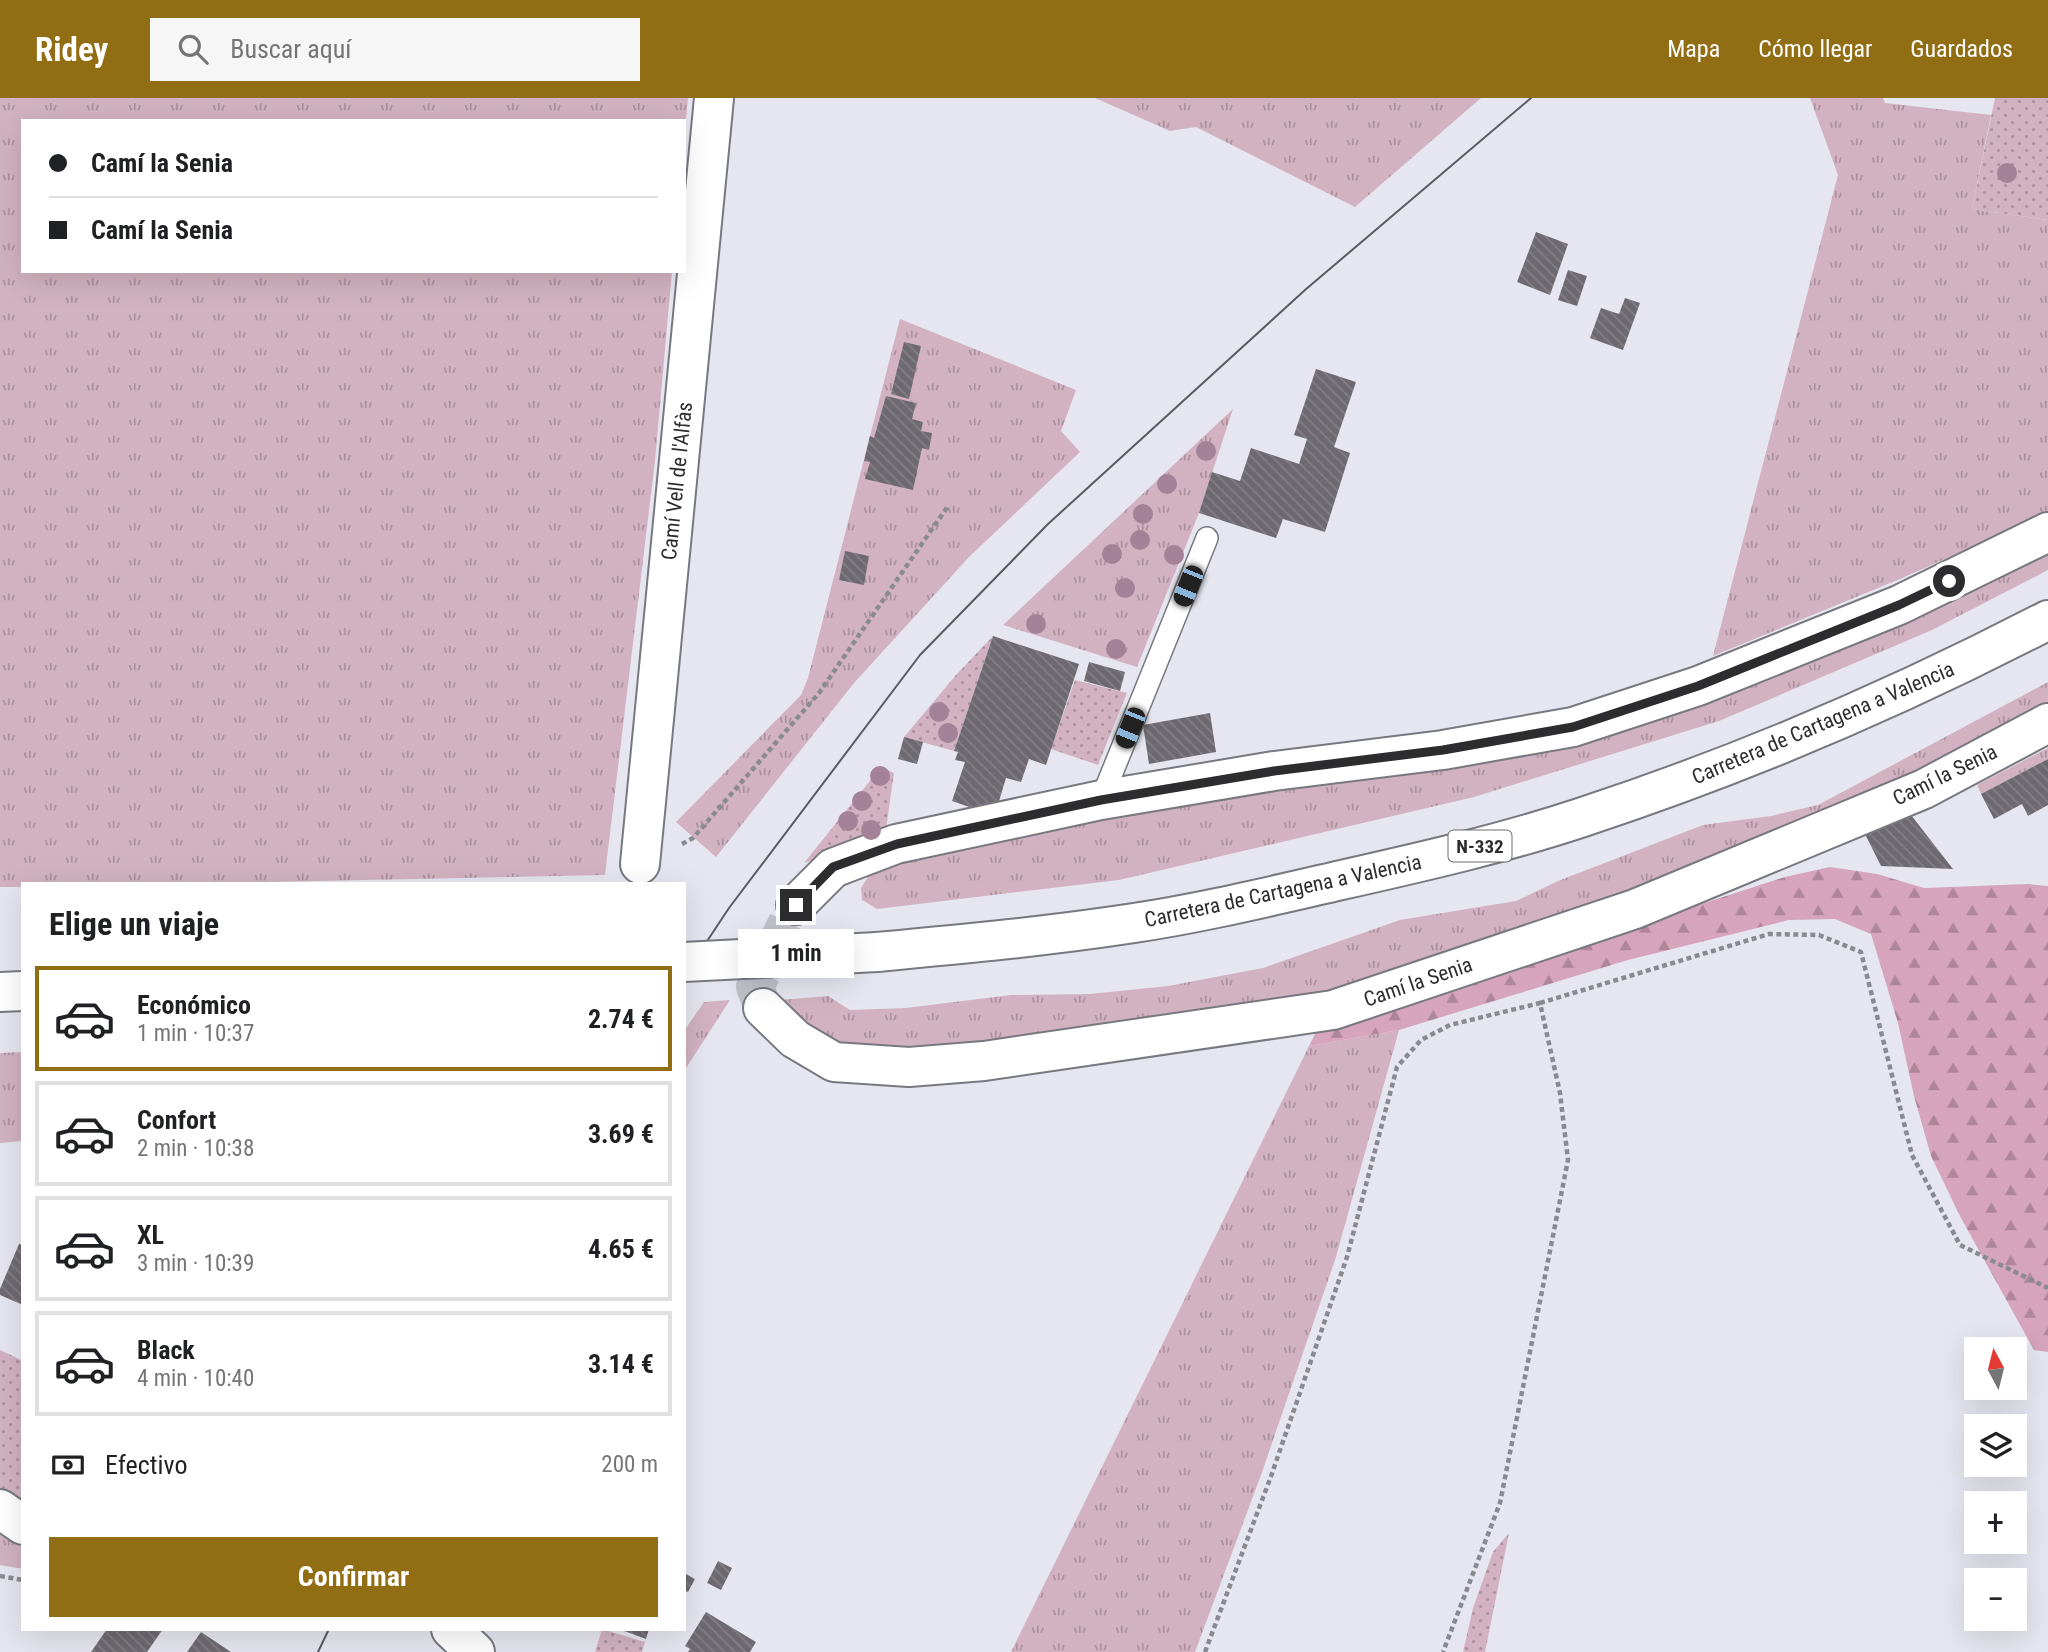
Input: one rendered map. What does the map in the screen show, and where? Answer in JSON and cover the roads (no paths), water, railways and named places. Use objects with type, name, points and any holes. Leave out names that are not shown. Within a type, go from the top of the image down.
[{"type":"main road","name":"Camí Vell de l'Alfàs","points":[[640,864],[714,98]]},
{"type":"main road","points":[[796,905],[833,867],[897,844],[1101,800],[1274,771],[1443,750],[1573,727],[1698,686],[1899,605],[2048,532]]},
{"type":"main road","name":"Carretera de Cartagena a Valencia","points":[[686,962],[877,952],[1014,939],[1136,923],[1429,860],[1581,818],[1757,754],[1860,712],[1954,669],[2048,620]]},
{"type":"main road","name":"Camí la Senia","points":[[763,1008],[795,1039],[834,1062],[909,1067],[984,1060],[1333,1010],[1635,909],[1924,789],[2048,723]]},
{"type":"main road","points":[[0,992],[21,991]]},
{"type":"main road","points":[[0,1509],[21,1524]]},
{"type":"main road","points":[[453,1631],[475,1652]]},
{"type":"lane","points":[[1101,800],[1207,538]]},
{"type":"tunnel","points":[[763,1008],[755,987],[796,905]]},
{"type":"tram line","points":[[686,973],[729,908],[920,655],[1048,524],[1305,290],[1531,98]]},
{"type":"tram line","points":[[318,1652],[328,1631]]}]
